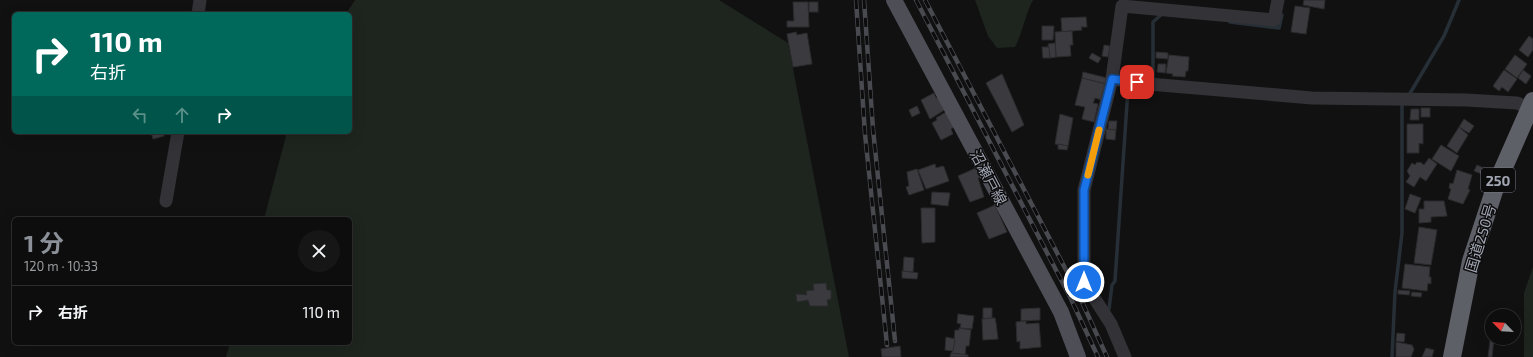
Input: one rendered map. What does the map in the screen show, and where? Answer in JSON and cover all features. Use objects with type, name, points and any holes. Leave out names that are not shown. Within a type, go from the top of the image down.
[{"type":"highway","name":"国道250号","points":[[1452,357],[1471,261],[1496,185],[1531,105]]},
{"type":"main road","name":"沼瀬戸線","points":[[894,0],[1061,312],[1078,357]]},
{"type":"street","points":[[198,12],[200,0]]},
{"type":"street","points":[[1125,357],[1111,324],[1084,282],[1084,190],[1112,79],[1122,6],[1274,20],[1278,0]]},
{"type":"street","points":[[1112,79],[1149,84],[1312,98],[1466,100],[1531,105]]},
{"type":"street","points":[[166,201],[178,134]]},
{"type":"shaded area","points":[[355,0],[719,0],[788,43],[849,357],[226,357],[229,345],[352,345],[352,217],[265,217],[286,134],[352,134],[352,12],[347,12]]},
{"type":"shaded area","points":[[975,0],[1033,0],[1015,47],[997,48],[988,36]]},
{"type":"shaded area","points":[[1533,267],[1533,357],[1524,357],[1524,293]]},
{"type":"building","points":[[1304,0],[1325,0],[1324,9],[1303,5]]},
{"type":"building","points":[[793,2],[808,2],[809,27],[787,27],[787,21],[794,21]]},
{"type":"building","points":[[809,2],[818,2],[818,12],[809,12]]},
{"type":"building","points":[[1295,6],[1310,8],[1306,34],[1291,32]]},
{"type":"building","points":[[1086,17],[1087,27],[1081,27],[1082,30],[1062,32],[1061,18]]},
{"type":"building","points":[[1042,26],[1054,26],[1053,40],[1042,40]]},
{"type":"building","points":[[1072,31],[1073,45],[1070,45],[1071,56],[1056,57],[1055,32]]},
{"type":"building","points":[[796,32],[797,35],[807,33],[812,64],[793,67],[787,34]]},
{"type":"building","points":[[1529,36],[1533,39],[1533,50],[1528,57],[1519,50]]},
{"type":"building","points":[[1055,43],[1056,57],[1050,58],[1048,44]]},
{"type":"building","points":[[1104,45],[1110,46],[1108,57],[1102,56]]},
{"type":"building","points":[[1042,47],[1049,47],[1050,58],[1043,58]]},
{"type":"building","points":[[1156,52],[1168,53],[1168,59],[1156,58]]},
{"type":"building","points":[[1092,53],[1101,58],[1098,63],[1089,58]]},
{"type":"building","points":[[1169,55],[1189,57],[1188,71],[1186,71],[1185,77],[1172,76],[1173,74],[1166,73]]},
{"type":"building","points":[[1515,55],[1527,64],[1517,78],[1505,69]]},
{"type":"building","points":[[1158,64],[1166,64],[1165,73],[1157,72]]},
{"type":"building","points":[[1504,70],[1517,79],[1508,92],[1502,87],[1499,91],[1493,86]]},
{"type":"building","points":[[1523,70],[1531,76],[1526,84],[1518,78]]},
{"type":"building","points":[[1083,72],[1107,78],[1106,84],[1082,78]]},
{"type":"building","points":[[1002,74],[1024,125],[1012,132],[986,83]]},
{"type":"building","points":[[1082,78],[1106,84],[1102,100],[1095,98],[1093,103],[1098,104],[1094,122],[1082,119],[1085,107],[1075,105]]},
{"type":"building","points":[[934,93],[936,98],[939,97],[946,109],[930,119],[921,100]]},
{"type":"building","points":[[917,106],[920,113],[912,117],[909,110]]},
{"type":"building","points":[[1421,108],[1430,108],[1430,117],[1421,117]]},
{"type":"building","points":[[1411,109],[1419,109],[1419,120],[1410,120]]},
{"type":"building","points":[[946,112],[954,127],[951,129],[953,134],[941,140],[932,123],[937,120],[936,118]]},
{"type":"building","points":[[1060,114],[1073,118],[1068,146],[1055,144]]},
{"type":"building","points":[[1464,119],[1474,126],[1469,133],[1459,127]]},
{"type":"building","points":[[1109,121],[1117,121],[1116,130],[1108,129]]},
{"type":"building","points":[[1407,124],[1423,124],[1423,144],[1419,143],[1419,153],[1407,153]]},
{"type":"building","points":[[1459,127],[1468,135],[1457,153],[1447,146]]},
{"type":"building","points":[[1106,129],[1116,130],[1115,140],[1106,139]]},
{"type":"building","points":[[152,134],[164,134],[164,136],[153,139]]},
{"type":"building","points":[[1058,144],[1068,146],[1067,150],[1058,149]]},
{"type":"building","points":[[1441,145],[1459,156],[1451,171],[1432,159]]},
{"type":"building","points":[[1429,158],[1437,164],[1426,181],[1420,177],[1414,187],[1406,182],[1410,176],[1407,171],[1412,163],[1415,165],[1417,162],[1420,162],[1424,165]]},
{"type":"building","points":[[935,164],[936,168],[944,167],[949,181],[926,189],[918,170]]},
{"type":"building","points":[[1477,165],[1484,168],[1482,174],[1474,171]]},
{"type":"building","points":[[976,168],[980,177],[978,178],[984,197],[970,202],[958,176]]},
{"type":"building","points":[[917,169],[924,190],[909,195],[906,187],[909,186],[907,172]]},
{"type":"building","points":[[1457,170],[1472,175],[1468,189],[1470,190],[1463,204],[1448,199],[1451,189],[1449,188],[1450,183],[1453,184]]},
{"type":"building","points":[[932,192],[950,193],[948,206],[931,204]]},
{"type":"building","points":[[1410,194],[1421,198],[1415,213],[1405,209]]},
{"type":"building","points":[[1424,201],[1444,201],[1447,216],[1431,217],[1431,222],[1419,223],[1419,209],[1424,209]]},
{"type":"building","points":[[995,205],[1007,232],[989,239],[977,213]]},
{"type":"building","points":[[921,208],[935,208],[935,242],[922,243]]},
{"type":"building","points":[[1419,227],[1437,230],[1431,265],[1414,263]]},
{"type":"building","points":[[904,257],[914,258],[913,272],[903,271]]},
{"type":"building","points":[[1405,264],[1430,267],[1429,277],[1431,277],[1431,284],[1428,283],[1427,291],[1402,288]]},
{"type":"building","points":[[902,271],[918,273],[917,279],[902,278]]},
{"type":"building","points":[[826,283],[827,290],[831,290],[831,299],[827,300],[828,306],[810,306],[808,300],[797,302],[796,294],[807,295],[806,291],[814,290],[813,284]]},
{"type":"building","points":[[1398,290],[1410,291],[1409,295],[1398,294]]},
{"type":"building","points":[[1412,292],[1422,293],[1421,297],[1411,296]]},
{"type":"building","points":[[983,308],[992,308],[992,318],[983,319]]},
{"type":"building","points":[[1040,308],[1040,320],[1021,321],[1021,309]]},
{"type":"building","points":[[958,314],[974,316],[972,329],[960,328],[961,324],[957,323]]},
{"type":"building","points":[[995,318],[998,339],[983,340],[982,319]]},
{"type":"building","points":[[1026,321],[1026,324],[1039,323],[1041,347],[1020,349],[1020,341],[1017,342],[1016,322]]},
{"type":"building","points":[[959,328],[971,330],[969,346],[966,346],[965,355],[951,353],[953,351],[955,330],[959,330]]},
{"type":"building","points":[[1397,333],[1405,334],[1404,342],[1396,341]]},
{"type":"building","points":[[946,337],[955,339],[953,351],[945,350]]},
{"type":"building","points":[[1396,342],[1412,345],[1414,349],[1411,357],[1396,357]]},
{"type":"building","points":[[1490,345],[1493,345],[1492,357],[1488,357]]},
{"type":"building","points":[[900,346],[901,357],[882,357],[881,349]]},
{"type":"building","points":[[1426,348],[1434,350],[1432,357],[1422,357]]},
{"type":"building","points":[[951,353],[968,355],[968,357],[950,357]]},
{"type":"waterway","points":[[1409,95],[1444,36],[1459,0]]},
{"type":"waterway","points":[[1153,81],[1153,22],[1162,14]]},
{"type":"waterway","points":[[1230,22],[1279,28],[1282,15]]},
{"type":"waterway","points":[[1109,309],[1112,285],[1115,281],[1128,89],[1150,92],[1153,90]]},
{"type":"waterway","points":[[1392,357],[1395,292],[1402,233],[1402,106]]},
{"type":"railway","points":[[856,0],[865,134],[887,345]]},
{"type":"railway","points":[[864,0],[873,129],[895,341]]},
{"type":"railway","points":[[916,0],[1071,299],[1098,357]]},
{"type":"railway","points":[[925,0],[1077,291],[1107,357]]},
{"type":"slow traffic","points":[[1088,175],[1099,130]]},
{"type":"route","points":[[1084,282],[1084,190],[1112,79],[1137,82]]}]
